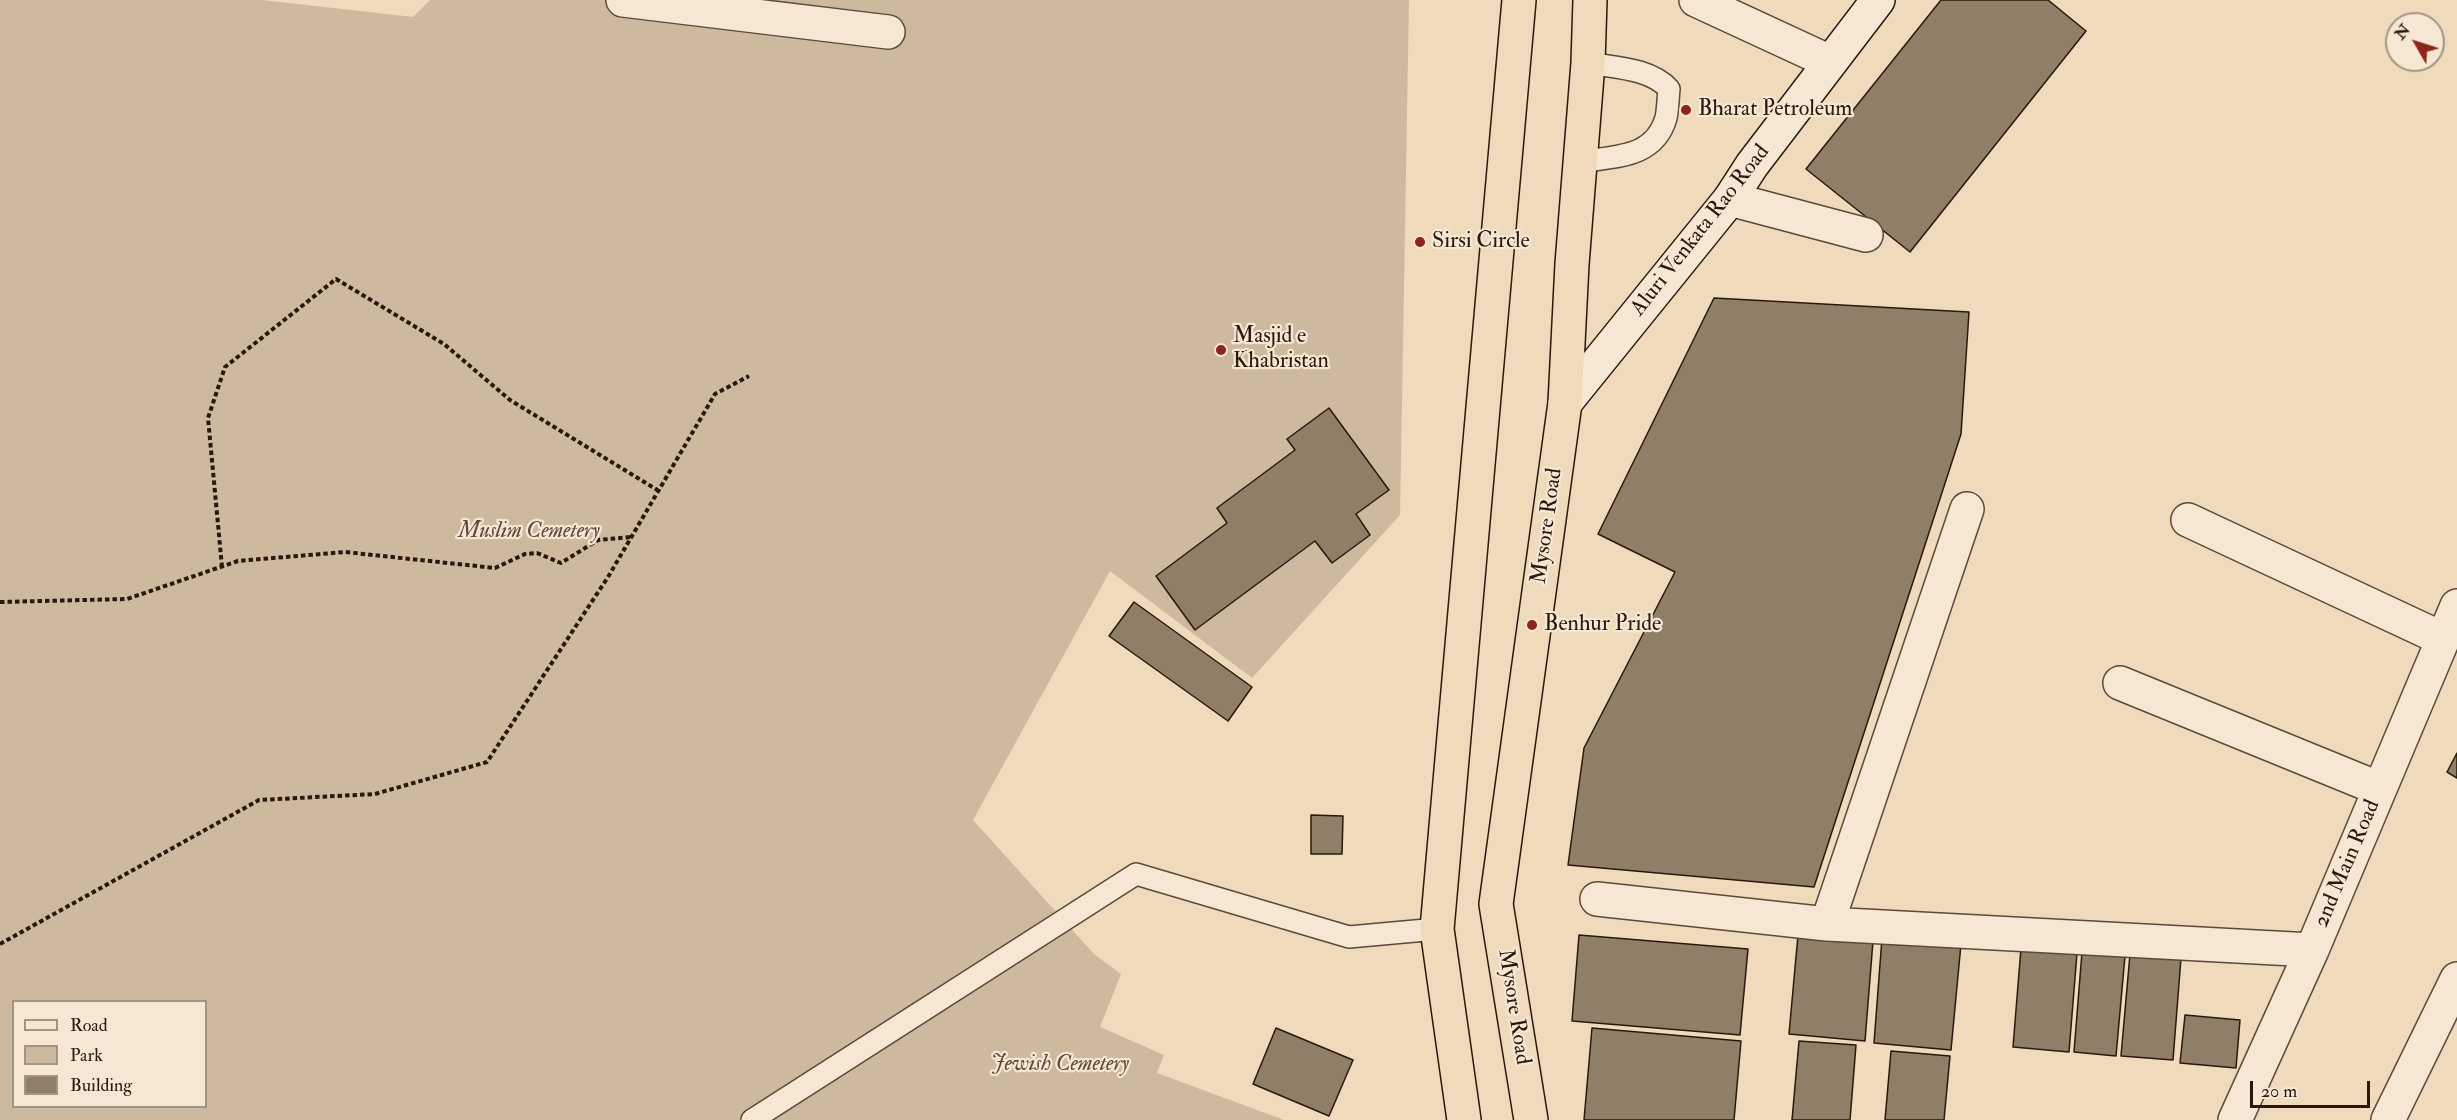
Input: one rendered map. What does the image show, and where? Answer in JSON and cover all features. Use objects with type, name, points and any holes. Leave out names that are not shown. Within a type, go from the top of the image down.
[{"type":"highway","points":[[1464,1120],[1437,929],[1519,0]]},
{"type":"highway","name":"Mysore Road","points":[[1531,1120],[1496,904],[1565,403],[1579,162],[1588,63],[1590,0]]},
{"type":"street","points":[[623,0],[888,32]]},
{"type":"street","points":[[1696,0],[1830,62]]},
{"type":"street","name":"Aluri Venkata Rao Road","points":[[1565,403],[1730,199],[1752,165],[1878,0]]},
{"type":"street","points":[[1730,199],[1866,235]]},
{"type":"street","points":[[1827,924],[1967,509]]},
{"type":"street","points":[[2188,520],[2443,639]]},
{"type":"street","name":"2nd Main Road","points":[[2235,1120],[2312,950],[2457,606]]},
{"type":"street","points":[[2120,683],[2380,789]]},
{"type":"street","points":[[1597,899],[1827,924],[2312,950]]},
{"type":"street","points":[[2388,1120],[2457,978]]},
{"type":"lane","points":[[1579,162],[1642,151],[1657,137],[1666,118],[1670,89],[1661,80],[1641,73],[1588,63]]},
{"type":"lane","points":[[752,1120],[1136,874],[1349,937],[1437,929]]},
{"type":"path","points":[[222,567],[208,418],[225,367],[336,279],[444,344],[510,400],[659,491]]},
{"type":"path","points":[[0,944],[259,800],[375,795],[487,762],[632,537],[715,394],[749,376]]},
{"type":"path","points":[[0,602],[127,599],[238,561],[345,552],[495,568],[525,555],[537,553],[561,563],[598,540],[632,537]]},
{"type":"green space","name":"Muslim Cemetery","points":[[0,0],[262,0],[413,17],[430,0],[1409,0],[1400,515],[1252,678],[1110,571],[973,820],[1094,954],[1121,974],[1100,1027],[1164,1055],[1157,1073],[1284,1120],[0,1120]]},
{"type":"building","points":[[1941,0],[2048,0],[2086,31],[1910,252],[1806,169]]},
{"type":"building","points":[[1714,298],[1969,312],[1961,434],[1814,887],[1568,865],[1584,748],[1675,572],[1598,534]]},
{"type":"building","points":[[1329,408],[1389,490],[1356,514],[1370,535],[1332,563],[1315,541],[1195,630],[1156,576],[1227,523],[1217,508],[1295,450],[1287,439]]},
{"type":"building","points":[[1134,602],[1252,687],[1228,721],[1109,636]]},
{"type":"building","points":[[2457,753],[2457,778],[2447,772]]},
{"type":"building","points":[[1311,815],[1343,816],[1342,854],[1311,854]]},
{"type":"building","points":[[1579,935],[1748,949],[1740,1035],[1572,1021]]},
{"type":"building","points":[[1798,935],[1873,941],[1865,1041],[1789,1034]]},
{"type":"building","points":[[1882,938],[1961,944],[1951,1050],[1874,1043]]},
{"type":"building","points":[[2021,948],[2077,953],[2069,1052],[2013,1047]]},
{"type":"building","points":[[2082,952],[2125,956],[2116,1056],[2074,1052]]},
{"type":"building","points":[[2130,954],[2181,958],[2173,1060],[2121,1056]]},
{"type":"building","points":[[2185,1015],[2240,1020],[2236,1068],[2180,1063]]},
{"type":"building","points":[[1276,1028],[1353,1060],[1329,1116],[1253,1084]]},
{"type":"building","points":[[1592,1028],[1741,1041],[1734,1120],[1584,1120]]},
{"type":"building","points":[[1799,1041],[1856,1045],[1850,1120],[1792,1120]]},
{"type":"building","points":[[1891,1051],[1950,1056],[1944,1120],[1885,1120]]},
{"type":"place","name":"Bharat Petroleum","points":[[1686,110]]},
{"type":"place","name":"Sirsi Circle","points":[[1420,242]]},
{"type":"place","name":"Masjid e Khabristan","points":[[1221,350]]},
{"type":"place","name":"Benhur Pride","points":[[1532,625]]},
{"type":"park label","name":"Jewish Cemetery","points":[[1060,1065]]}]
